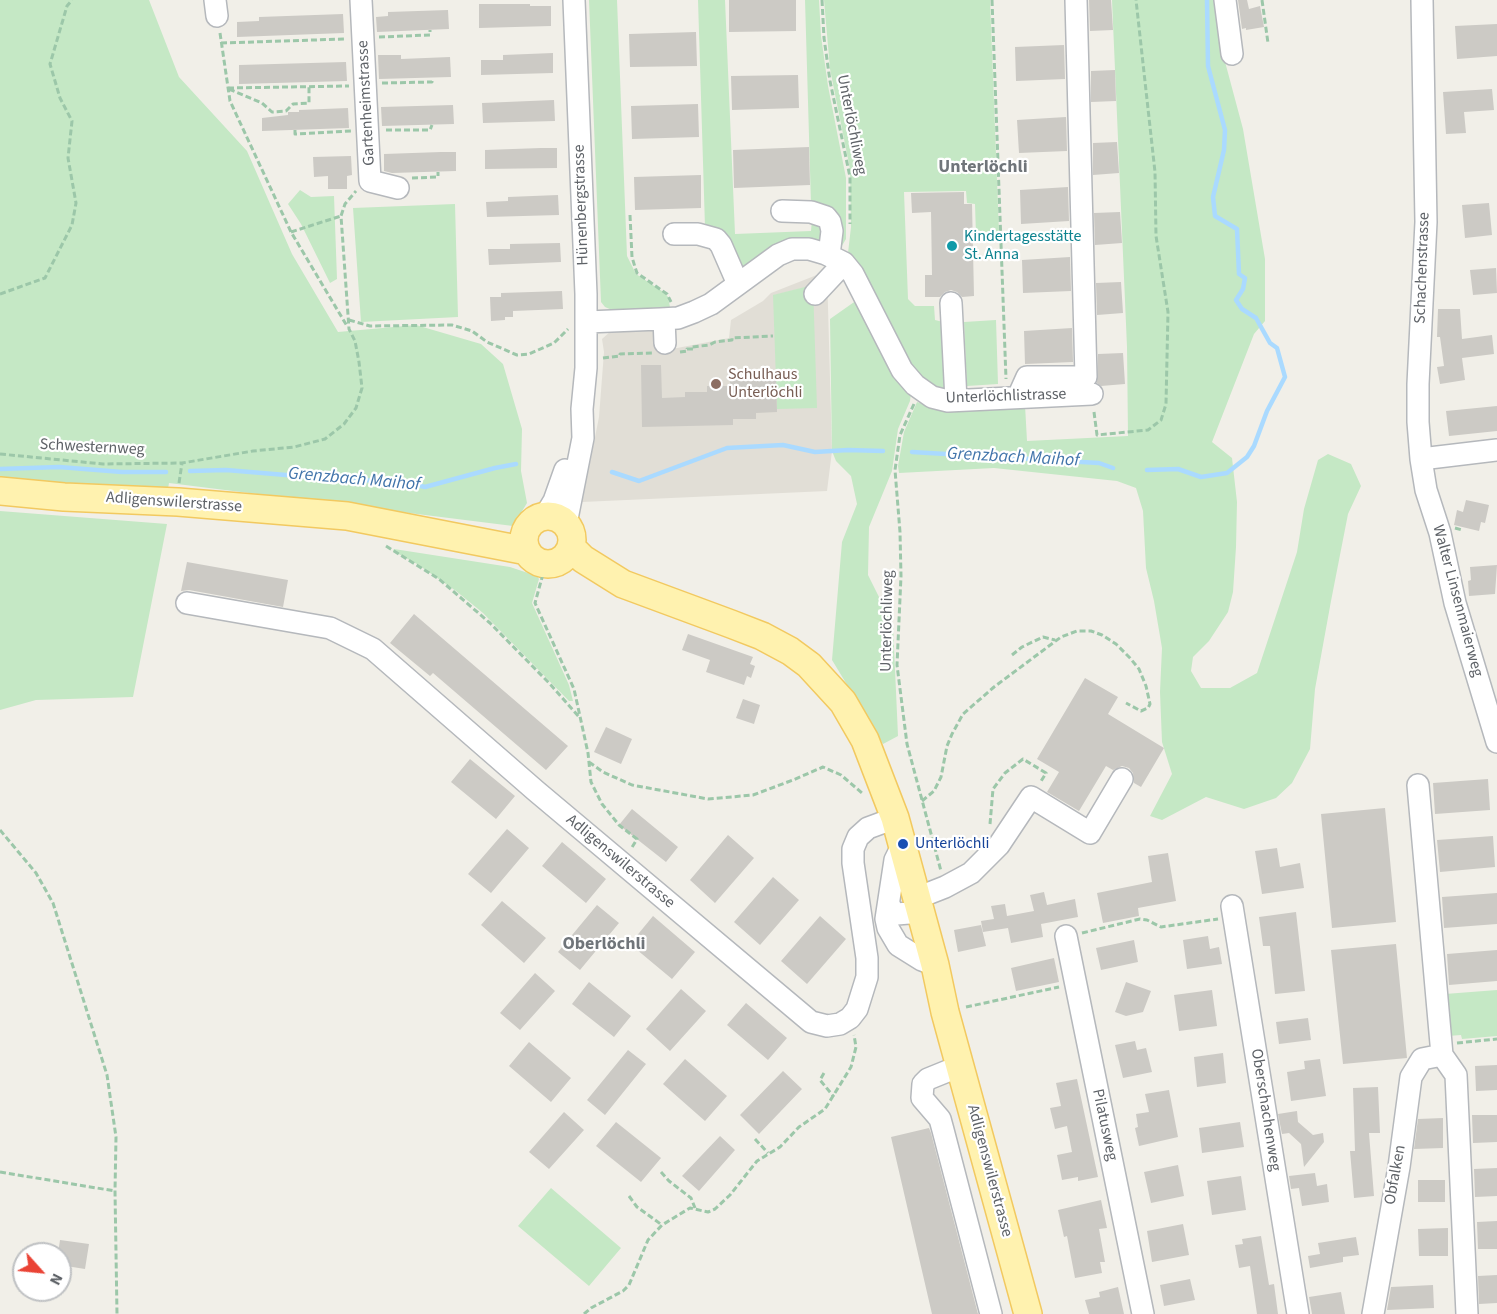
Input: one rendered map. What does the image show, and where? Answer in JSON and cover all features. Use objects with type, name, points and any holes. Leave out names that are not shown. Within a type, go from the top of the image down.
[{"type":"main road","name":"Adligenswilerstrasse","points":[[0,491],[347,516],[385,513],[526,542],[532,558],[540,563],[550,564],[557,545],[596,580],[623,584],[762,636],[790,651],[809,665],[843,702],[865,740],[899,831],[1028,1314]]},
{"type":"main road","points":[[526,542],[529,526],[536,519],[557,545]]},
{"type":"street","name":"Gartenheimstrasse","points":[[361,0],[370,181]]},
{"type":"street","name":"Hünenbergstrasse","points":[[557,545],[554,501],[562,481],[582,409],[586,368],[580,323],[574,0]]},
{"type":"street","points":[[1013,397],[1027,377],[1086,377],[1076,0]]},
{"type":"street","points":[[1225,0],[1232,54]]},
{"type":"street","name":"Schachenstrasse","points":[[1420,459],[1418,384],[1426,222],[1422,0]]},
{"type":"street","points":[[370,181],[405,183]]},
{"type":"street","points":[[782,211],[811,212],[826,217],[830,222],[836,259],[815,294]]},
{"type":"street","points":[[674,234],[699,234],[716,239],[721,245],[738,284]]},
{"type":"street","points":[[580,323],[668,315],[678,318],[704,308],[768,261],[792,249],[809,249],[836,259]]},
{"type":"street","name":"Unterlöchlistrasse","points":[[836,259],[853,274],[902,370],[922,391],[940,399],[956,400],[1092,394]]},
{"type":"street","points":[[951,303],[956,400]]},
{"type":"street","points":[[668,315],[674,347]]},
{"type":"street","points":[[1420,459],[1497,450]]},
{"type":"street","name":"Walter Linsenmaierweg","points":[[1420,459],[1426,490],[1440,533],[1455,603],[1497,742]]},
{"type":"street","name":"Adligenswilerstrasse","points":[[186,603],[330,628],[373,649],[811,1022],[827,1026],[840,1023],[850,1018],[857,1009],[867,977],[867,958],[853,863],[854,849],[858,837],[868,828],[899,831]]},
{"type":"street","points":[[889,904],[892,911],[903,914],[914,909],[917,898],[944,875],[971,873],[986,859],[1019,818],[1031,797],[1090,833],[1122,779]]},
{"type":"street","points":[[1418,784],[1442,1055],[1456,1075],[1467,1314]]},
{"type":"street","points":[[899,831],[886,919],[892,937],[898,945],[935,965]]},
{"type":"street","name":"Oberschachenweg","points":[[1233,912],[1298,1314]]},
{"type":"street","name":"Pilatusweg","points":[[1066,936],[1143,1314]]},
{"type":"street","name":"Obfalken","points":[[1372,1314],[1399,1167],[1411,1077],[1422,1059],[1442,1055]]},
{"type":"street","points":[[960,1066],[928,1079],[921,1092],[922,1098],[940,1119],[992,1314]]},
{"type":"path","points":[[0,294],[45,278],[72,225],[76,203],[68,158],[72,121],[60,98],[50,64],[67,6],[72,0]]},
{"type":"path","name":"Unterlöchliweg","points":[[822,0],[830,81],[850,177],[850,228]]},
{"type":"path","points":[[992,0],[1013,397]]},
{"type":"path","points":[[1092,394],[1096,435],[1148,430],[1161,420],[1166,404],[1168,312],[1156,236],[1155,172],[1136,0]]},
{"type":"path","points":[[1262,0],[1268,43]]},
{"type":"path","points":[[178,488],[182,463],[253,451],[294,447],[325,439],[344,424],[356,408],[362,388],[355,341],[291,232],[230,101],[216,8]]},
{"type":"path","points":[[397,34],[430,35],[430,30]]},
{"type":"path","points":[[254,36],[254,42]]},
{"type":"path","points":[[221,43],[328,37]]},
{"type":"path","points":[[399,81],[432,82],[432,78]]},
{"type":"path","points":[[329,81],[329,86]]},
{"type":"path","points":[[228,88],[288,85],[362,86],[366,83]]},
{"type":"path","points":[[228,88],[262,103],[272,112],[286,111],[293,104],[309,103],[309,87]]},
{"type":"path","points":[[369,130],[401,128],[430,130],[432,125]]},
{"type":"path","points":[[295,130],[295,134],[331,130],[341,132]]},
{"type":"path","points":[[405,183],[438,177],[438,172]]},
{"type":"path","name":"Gartenheimstrasse","points":[[341,216],[351,196],[370,181]]},
{"type":"path","points":[[630,214],[632,257],[635,267],[643,278],[667,294],[668,315]]},
{"type":"path","points":[[291,232],[341,216],[349,329]]},
{"type":"path","points":[[349,320],[370,326],[452,325],[472,331],[487,342],[517,355],[529,354],[554,343],[580,323]]},
{"type":"path","points":[[674,347],[693,349],[692,347],[733,338],[773,336]]},
{"type":"path","points":[[604,358],[632,354]]},
{"type":"path","name":"Unterlöchliweg","points":[[922,391],[905,420],[900,435],[895,470],[900,532],[897,665],[907,744],[944,875]]},
{"type":"path","name":"Schwesternweg","points":[[0,454],[103,464],[182,463]]},
{"type":"path","points":[[382,543],[439,579],[490,623],[580,718]]},
{"type":"path","points":[[557,545],[535,603],[574,689],[591,782],[602,804],[620,825],[637,839],[621,862]]},
{"type":"path","points":[[922,801],[934,791],[941,777],[947,746],[963,714],[1055,640],[1083,630],[1102,635],[1116,644],[1139,669],[1150,698],[1148,708],[1141,711],[1126,703]]},
{"type":"path","points":[[1012,655],[1022,647],[1043,637],[1055,640]]},
{"type":"path","points":[[988,829],[991,821],[993,789],[1005,772],[1023,759],[1046,773],[1031,797]]},
{"type":"path","points":[[589,762],[632,785],[708,800],[753,795],[823,767],[841,775],[870,799]]},
{"type":"path","points":[[0,830],[36,873],[52,903],[107,1075],[116,1137],[114,1191],[117,1314]]},
{"type":"path","points":[[1066,936],[1140,919],[1148,920],[1161,927],[1233,912]]},
{"type":"path","points":[[960,1008],[1075,983]]},
{"type":"path","points":[[584,1314],[623,1291],[628,1285],[648,1240],[662,1225],[690,1208],[708,1212],[715,1209],[730,1195],[757,1161],[780,1147],[799,1127],[825,1109],[852,1067],[856,1047],[852,1030]]},
{"type":"path","points":[[1442,1055],[1454,1043],[1497,1039]]},
{"type":"path","points":[[824,1073],[820,1080],[834,1097]]},
{"type":"path","points":[[755,1139],[768,1153]]},
{"type":"path","points":[[0,1172],[114,1191]]},
{"type":"path","points":[[661,1172],[691,1198],[695,1208]]},
{"type":"path","points":[[628,1196],[637,1207],[662,1225]]},
{"type":"shaded area","name":"Schulhaus Unterlöchli","points":[[827,271],[832,451],[827,491],[582,502],[599,417],[604,352],[602,339],[611,331],[669,325],[672,349],[729,338],[731,320],[763,301],[771,293]]},
{"type":"green space","points":[[0,0],[149,0],[179,77],[247,151],[292,254],[338,332],[416,325],[481,344],[503,364],[522,429],[521,471],[527,503],[513,526],[169,483],[168,489],[0,481]]},
{"type":"green space","points":[[589,0],[617,0],[627,256],[636,274],[665,293],[670,307],[612,310],[601,302]]},
{"type":"green space","points":[[698,0],[725,0],[735,234],[811,231],[812,219],[818,220],[825,237],[819,241],[795,239],[740,271],[705,227]]},
{"type":"green space","points":[[805,0],[819,0],[828,86],[846,178],[846,239],[840,249],[830,209],[820,203],[811,204]]},
{"type":"green space","points":[[824,0],[990,0],[999,232],[976,235],[975,204],[967,203],[966,191],[904,192],[908,299],[915,306],[934,306],[935,320],[943,322],[948,391],[934,387],[911,368],[858,265],[848,253],[851,227],[850,169],[830,69]]},
{"type":"green space","points":[[1112,0],[1215,0],[1220,43],[1243,129],[1265,259],[1265,321],[1254,334],[1212,442],[1232,458],[1237,502],[1236,547],[1233,592],[1228,612],[1209,641],[1193,657],[1191,671],[1201,688],[1230,688],[1257,673],[1297,552],[1304,509],[1318,460],[1328,454],[1351,464],[1361,486],[1348,514],[1331,601],[1315,689],[1310,749],[1292,783],[1276,798],[1244,809],[1206,797],[1162,820],[1150,816],[1172,774],[1162,742],[1160,692],[1162,648],[1146,568],[1143,511],[1136,488],[1117,481],[994,468],[899,473],[898,466],[904,432],[917,402],[929,406],[1025,405],[1027,441],[1128,436],[1127,347]]},
{"type":"green space","points":[[300,190],[311,197],[334,196],[337,279],[330,283],[301,224],[288,204]]},
{"type":"green space","points":[[455,204],[458,317],[361,322],[353,208]]},
{"type":"green space","points":[[813,285],[817,408],[777,409],[773,295]]},
{"type":"green space","points":[[857,300],[911,393],[898,429],[892,471],[869,527],[868,575],[893,625],[898,736],[883,744],[832,660],[842,542],[857,504],[851,476],[836,461],[832,451],[830,319]]},
{"type":"green space","points":[[996,320],[998,384],[967,386],[964,322]]},
{"type":"green space","points":[[0,511],[167,524],[133,697],[36,700],[0,710]]},
{"type":"green space","points":[[394,549],[510,567],[537,576],[539,579],[532,603],[569,685],[573,701],[569,701],[483,613],[417,564],[393,551]]},
{"type":"green space","points":[[1497,990],[1497,1036],[1462,1039],[1461,1035],[1448,1036],[1445,994]]},
{"type":"green space","points":[[551,1188],[621,1248],[589,1286],[518,1226]]},
{"type":"building","points":[[729,0],[796,0],[796,31],[729,32]]},
{"type":"building","points":[[1089,0],[1111,0],[1113,30],[1090,31]]},
{"type":"building","points":[[1238,0],[1247,0],[1249,9],[1260,6],[1264,27],[1242,29]]},
{"type":"building","points":[[479,4],[551,6],[551,26],[479,28]]},
{"type":"building","points":[[448,10],[449,29],[377,32],[376,17],[388,16],[388,12]]},
{"type":"building","points":[[343,14],[344,33],[237,37],[237,22],[259,21],[259,17]]},
{"type":"building","points":[[1497,24],[1497,56],[1457,59],[1455,26]]},
{"type":"building","points":[[696,32],[697,66],[630,67],[629,34]]},
{"type":"building","points":[[1064,45],[1065,79],[1016,81],[1015,47]]},
{"type":"building","points":[[553,53],[553,73],[481,75],[481,60],[503,60],[503,55]]},
{"type":"building","points":[[378,55],[401,55],[401,59],[450,57],[451,77],[379,79]]},
{"type":"building","points":[[346,62],[347,81],[239,84],[239,65]]},
{"type":"building","points":[[1115,70],[1116,101],[1091,102],[1091,71]]},
{"type":"building","points":[[798,75],[799,108],[732,110],[731,76]]},
{"type":"building","points":[[1492,89],[1494,110],[1464,112],[1466,133],[1446,134],[1443,92]]},
{"type":"building","points":[[554,100],[555,121],[483,123],[482,103]]},
{"type":"building","points":[[698,104],[699,137],[632,139],[631,106]]},
{"type":"building","points":[[453,105],[454,124],[382,126],[381,107]]},
{"type":"building","points":[[348,108],[349,128],[262,131],[262,118],[288,115],[288,112],[299,112],[299,110]]},
{"type":"building","points":[[1066,117],[1067,151],[1019,153],[1017,120]]},
{"type":"building","points":[[1117,142],[1119,173],[1093,175],[1093,143]]},
{"type":"building","points":[[809,147],[810,185],[734,188],[733,150]]},
{"type":"building","points":[[557,148],[557,168],[485,169],[485,150]]},
{"type":"building","points":[[456,152],[456,171],[392,173],[384,171],[384,154]]},
{"type":"building","points":[[351,156],[352,175],[347,176],[347,189],[328,189],[328,176],[314,177],[313,157]]},
{"type":"building","points":[[701,175],[701,208],[635,210],[634,177]]},
{"type":"building","points":[[1068,187],[1069,221],[1021,224],[1020,190]]},
{"type":"building","name":"Kindertagesstätte St. Anna","points":[[964,192],[964,204],[972,204],[974,296],[962,297],[951,290],[940,297],[925,297],[925,275],[932,275],[931,212],[912,213],[911,193]]},
{"type":"building","points":[[558,195],[559,215],[487,217],[486,202],[508,201],[508,197]]},
{"type":"building","points":[[1489,203],[1492,235],[1465,238],[1462,205]]},
{"type":"building","points":[[1120,212],[1122,243],[1095,245],[1094,213]]},
{"type":"building","points":[[560,243],[561,262],[489,265],[488,249],[510,249],[510,244]]},
{"type":"building","points":[[1070,257],[1071,291],[1023,293],[1022,260]]},
{"type":"building","points":[[1496,268],[1497,293],[1473,295],[1470,270]]},
{"type":"building","points":[[1121,282],[1123,313],[1097,315],[1096,283]]},
{"type":"building","points":[[562,291],[563,309],[513,311],[513,317],[491,321],[490,297],[501,297],[501,293]]},
{"type":"building","points":[[1438,309],[1460,309],[1462,339],[1492,335],[1494,354],[1462,358],[1465,380],[1440,384],[1437,367],[1444,366],[1440,337],[1437,337]]},
{"type":"building","points":[[1072,328],[1073,362],[1025,364],[1024,331]]},
{"type":"building","points":[[1123,353],[1125,384],[1101,386],[1097,383],[1098,354]]},
{"type":"building","points":[[641,365],[661,365],[662,398],[685,397],[685,392],[707,392],[707,386],[730,386],[730,378],[776,377],[777,412],[756,413],[756,419],[733,419],[733,425],[642,427]]},
{"type":"building","points":[[1497,406],[1497,431],[1449,436],[1446,411]]},
{"type":"building","points":[[1466,500],[1489,505],[1485,523],[1481,522],[1479,531],[1454,525],[1457,510],[1463,512]]},
{"type":"building","points":[[187,562],[288,580],[283,607],[189,590],[181,591]]},
{"type":"building","points":[[1497,565],[1495,594],[1469,596],[1470,567]]},
{"type":"building","points":[[414,614],[568,746],[546,770],[433,673],[430,676],[390,643]]},
{"type":"building","points":[[688,634],[753,657],[750,664],[755,666],[751,678],[747,676],[744,685],[706,672],[710,660],[682,650]]},
{"type":"building","points":[[1085,678],[1118,697],[1108,714],[1164,748],[1141,787],[1134,783],[1133,773],[1129,768],[1122,766],[1113,770],[1106,766],[1079,811],[1047,792],[1059,772],[1037,759]]},
{"type":"building","points":[[743,699],[760,705],[754,724],[736,718]]},
{"type":"building","points":[[606,727],[632,739],[621,764],[594,752]]},
{"type":"building","points":[[470,759],[515,796],[496,819],[451,782]]},
{"type":"building","points":[[1488,779],[1490,810],[1435,814],[1433,783]]},
{"type":"building","points":[[1385,808],[1396,922],[1332,928],[1321,814]]},
{"type":"building","points":[[632,809],[678,847],[666,862],[619,825]]},
{"type":"building","points":[[507,829],[529,848],[491,893],[468,874]]},
{"type":"building","points":[[728,835],[754,858],[715,903],[690,880]]},
{"type":"building","points":[[1493,836],[1495,867],[1440,872],[1437,840]]},
{"type":"building","points":[[562,842],[606,879],[586,903],[542,866]]},
{"type":"building","points":[[1277,848],[1280,867],[1300,863],[1304,888],[1262,894],[1255,851]]},
{"type":"building","points":[[1168,853],[1176,901],[1138,908],[1139,916],[1103,923],[1097,893],[1152,882],[1148,856]]},
{"type":"building","points":[[773,877],[799,900],[760,945],[734,922]]},
{"type":"building","points":[[1044,892],[1047,905],[1075,899],[1078,917],[1041,924],[1043,937],[1011,943],[1008,928],[983,932],[981,921],[994,919],[991,906],[1005,904],[1007,916],[1034,911],[1030,895]]},
{"type":"building","points":[[1497,893],[1497,924],[1444,928],[1442,897]]},
{"type":"building","points":[[502,901],[546,938],[524,963],[481,925]]},
{"type":"building","points":[[597,905],[619,923],[580,970],[558,952]]},
{"type":"building","points":[[1296,912],[1305,991],[1275,994],[1270,946],[1263,946],[1259,917]]},
{"type":"building","points":[[653,916],[695,952],[672,979],[630,944]]},
{"type":"building","points":[[820,916],[846,939],[807,984],[781,961]]},
{"type":"building","points":[[981,925],[986,946],[958,952],[954,930]]},
{"type":"building","points":[[1208,936],[1210,949],[1219,947],[1222,964],[1187,969],[1183,940]]},
{"type":"building","points":[[1134,940],[1138,962],[1101,970],[1096,948]]},
{"type":"building","points":[[1396,944],[1407,1058],[1343,1064],[1331,950]]},
{"type":"building","points":[[1497,950],[1497,981],[1449,985],[1447,954]]},
{"type":"building","points":[[1054,958],[1059,982],[1016,991],[1011,968]]},
{"type":"building","points":[[535,973],[555,991],[520,1030],[500,1013]]},
{"type":"building","points":[[589,982],[631,1016],[614,1037],[572,1004]]},
{"type":"building","points":[[1126,982],[1151,991],[1143,1012],[1126,1016],[1115,1012]]},
{"type":"building","points":[[681,989],[706,1011],[670,1051],[646,1029]]},
{"type":"building","points":[[1212,990],[1217,1026],[1179,1031],[1174,995]]},
{"type":"building","points":[[746,1003],[787,1038],[768,1060],[727,1025]]},
{"type":"building","points":[[1308,1018],[1311,1040],[1279,1044],[1276,1022]]},
{"type":"building","points":[[1135,1041],[1137,1050],[1146,1048],[1152,1072],[1123,1078],[1115,1045]]},
{"type":"building","points":[[529,1042],[571,1078],[551,1102],[509,1066]]},
{"type":"building","points":[[628,1050],[646,1064],[605,1115],[587,1100]]},
{"type":"building","points":[[1223,1053],[1226,1083],[1197,1087],[1194,1057]]},
{"type":"building","points":[[685,1059],[727,1096],[705,1121],[663,1084]]},
{"type":"building","points":[[1320,1059],[1326,1096],[1291,1101],[1287,1072],[1305,1069],[1304,1061]]},
{"type":"building","points":[[1497,1065],[1497,1090],[1476,1091],[1475,1066]]},
{"type":"building","points":[[783,1071],[802,1089],[759,1134],[740,1115]]},
{"type":"building","points":[[1077,1079],[1098,1177],[1078,1181],[1078,1177],[1062,1180],[1057,1155],[1072,1152],[1067,1126],[1055,1129],[1050,1108],[1061,1106],[1056,1083]]},
{"type":"building","points":[[1378,1087],[1380,1133],[1369,1133],[1374,1196],[1354,1198],[1350,1151],[1355,1151],[1353,1088]]},
{"type":"building","points":[[1169,1090],[1178,1137],[1139,1146],[1135,1128],[1138,1127],[1136,1114],[1149,1112],[1145,1094]]},
{"type":"building","points":[[1297,1111],[1298,1122],[1313,1135],[1323,1133],[1324,1142],[1304,1167],[1301,1144],[1289,1133],[1282,1134],[1278,1114]]},
{"type":"building","points":[[564,1112],[584,1130],[549,1169],[529,1152]]},
{"type":"building","points":[[1472,1115],[1497,1115],[1497,1142],[1473,1143]]},
{"type":"building","points":[[1443,1118],[1443,1148],[1414,1149],[1418,1119]]},
{"type":"building","points":[[616,1122],[661,1158],[641,1182],[596,1146]]},
{"type":"building","points":[[1240,1122],[1244,1147],[1202,1153],[1199,1128]]},
{"type":"building","points":[[929,1128],[978,1314],[932,1314],[891,1137]]},
{"type":"building","points":[[720,1136],[735,1150],[699,1191],[682,1176]]},
{"type":"building","points":[[1178,1165],[1184,1196],[1151,1203],[1144,1172]]},
{"type":"building","points":[[1497,1168],[1497,1196],[1475,1197],[1474,1169]]},
{"type":"building","points":[[1315,1173],[1317,1186],[1327,1184],[1329,1202],[1302,1206],[1299,1188],[1291,1189],[1289,1176]]},
{"type":"building","points":[[1241,1176],[1246,1210],[1212,1215],[1207,1181]]},
{"type":"building","points":[[1418,1180],[1445,1180],[1445,1202],[1418,1202]]},
{"type":"building","points":[[1101,1200],[1107,1228],[1099,1229],[1105,1262],[1100,1262],[1102,1273],[1075,1278],[1067,1236],[1064,1237],[1058,1210]]},
{"type":"building","points":[[1497,1221],[1497,1249],[1478,1249],[1477,1222]]},
{"type":"building","points":[[1183,1224],[1189,1255],[1152,1262],[1147,1231]]},
{"type":"building","points":[[1448,1228],[1448,1256],[1419,1256],[1418,1229]]},
{"type":"building","points":[[1261,1236],[1269,1285],[1274,1284],[1278,1314],[1257,1314],[1250,1266],[1239,1268],[1235,1245],[1243,1244],[1242,1239]]},
{"type":"building","points":[[1356,1237],[1359,1255],[1343,1257],[1343,1262],[1310,1268],[1308,1256],[1320,1254],[1318,1243]]},
{"type":"building","points":[[60,1240],[89,1244],[85,1269],[72,1267],[72,1242],[60,1242]]},
{"type":"building","points":[[1497,1275],[1497,1303],[1479,1304],[1478,1276]]},
{"type":"building","points":[[1190,1279],[1195,1300],[1164,1306],[1160,1285]]},
{"type":"building","points":[[1433,1285],[1434,1308],[1387,1310],[1391,1287]]},
{"type":"building","points":[[1118,1287],[1124,1314],[1089,1314],[1085,1300],[1100,1297],[1099,1292]]},
{"type":"building","points":[[1341,1292],[1345,1314],[1312,1314],[1309,1297]]},
{"type":"waterway","name":"Grenzbach Maihof","points":[[1147,470],[1178,469],[1201,477],[1227,473],[1247,457],[1254,446],[1267,411],[1285,377],[1277,348],[1270,343],[1256,318],[1242,309],[1236,300],[1243,289],[1245,278],[1239,274],[1237,229],[1215,216],[1213,197],[1224,150],[1225,130],[1208,66],[1207,0]]},
{"type":"waterway","name":"Grenzbach Maihof","points":[[612,472],[639,481],[727,448],[783,445],[815,452],[883,451]]},
{"type":"waterway","name":"Grenzbach Maihof","points":[[912,452],[1099,463],[1113,468]]},
{"type":"waterway","name":"Grenzbach Maihof","points":[[190,471],[226,470],[346,480],[400,481],[425,487],[516,464]]},
{"type":"waterway","points":[[0,469],[59,467],[122,472],[166,472]]},
{"type":"place","name":"Kindertagesstätte St. Anna","points":[[952,246]]},
{"type":"place","name":"Schulhaus Unterlöchli","points":[[716,384]]},
{"type":"place","name":"Unterlöchli","points":[[903,844]]},
{"type":"district","name":"Unterlöchli","points":[[983,168]]},
{"type":"district","name":"Oberlöchli","points":[[604,945]]}]
